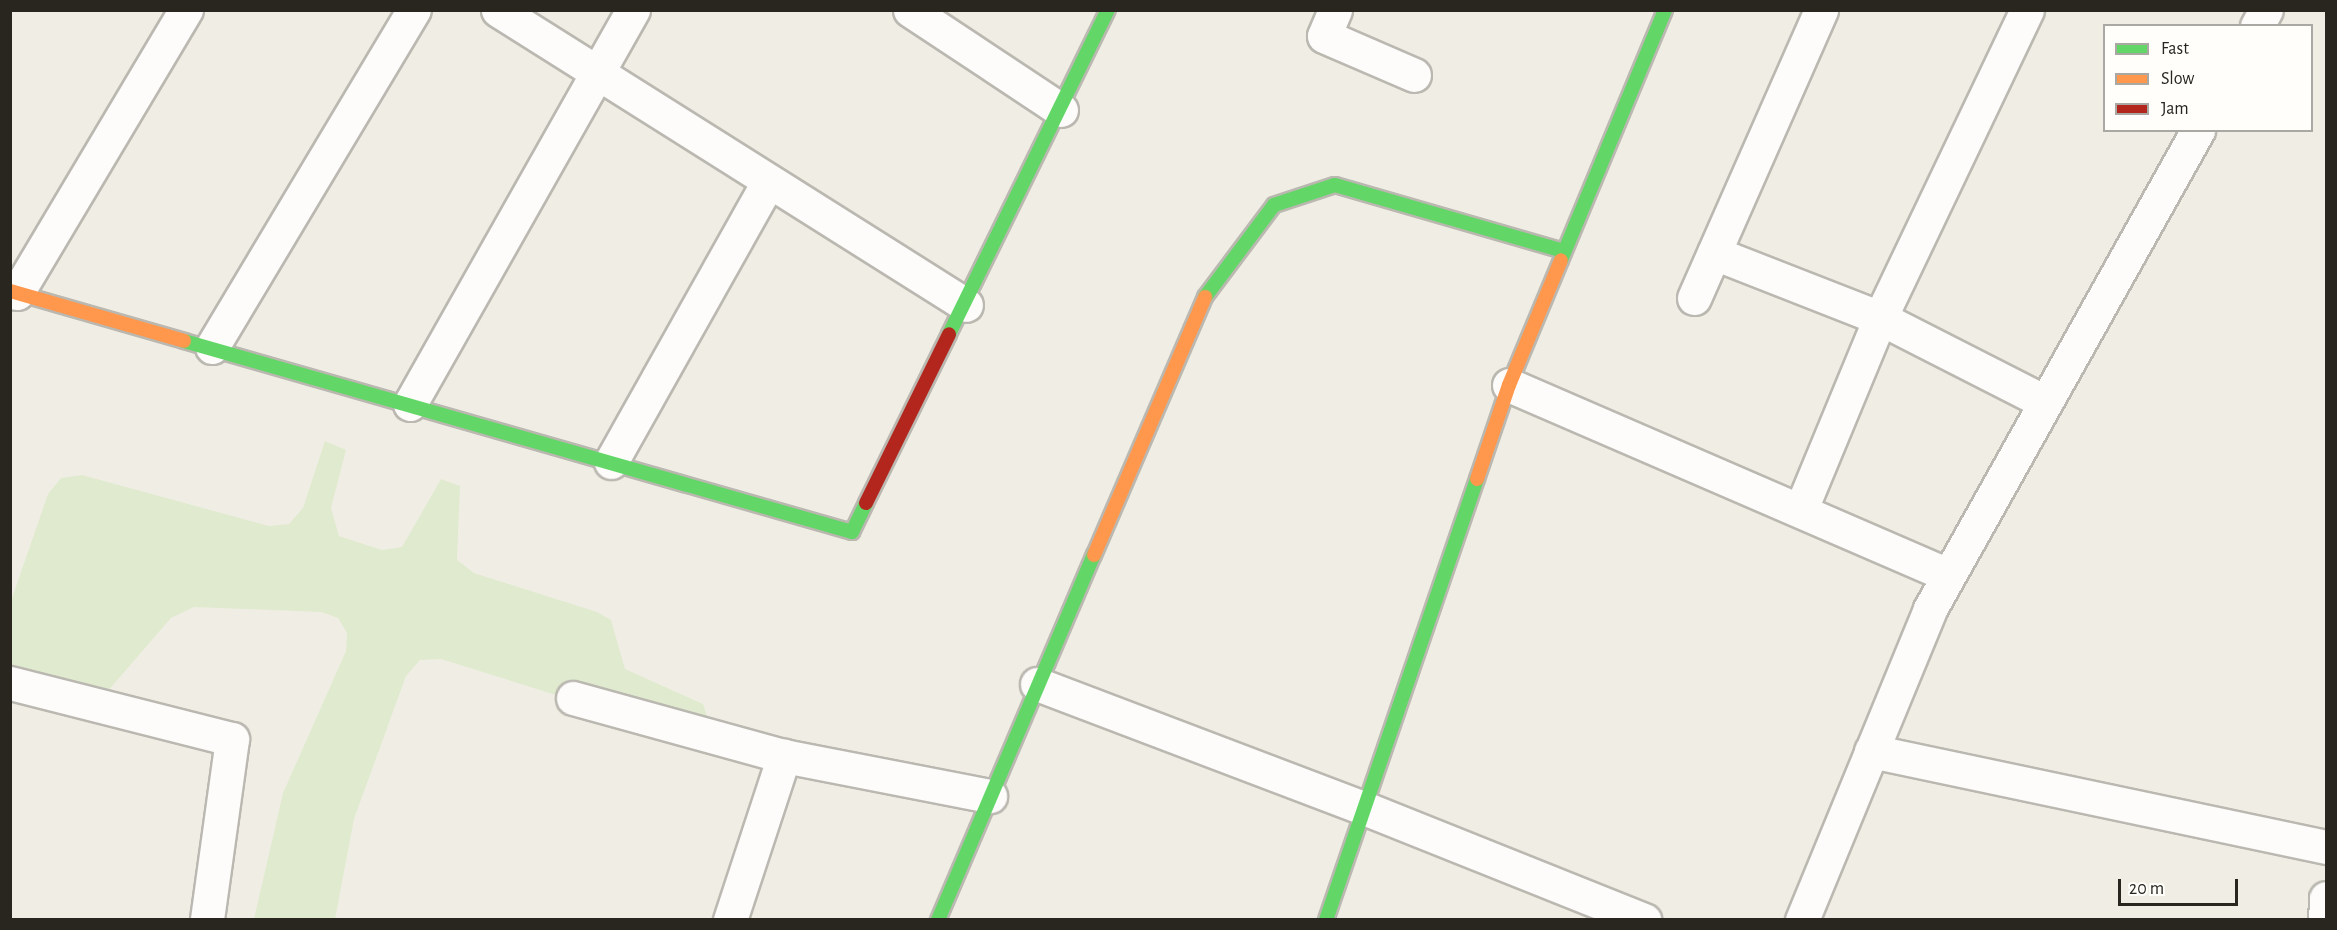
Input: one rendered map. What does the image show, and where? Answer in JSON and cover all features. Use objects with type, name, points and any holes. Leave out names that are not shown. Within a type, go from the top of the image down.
[{"type":"street","points":[[186,10],[14,292],[212,346],[852,532],[966,304],[1108,10]]},
{"type":"street","points":[[212,346],[414,10]]},
{"type":"street","points":[[498,10],[966,304]]},
{"type":"street","points":[[410,404],[633,10]]},
{"type":"street","points":[[910,10],[1061,110]]},
{"type":"street","points":[[1335,10],[1324,36],[1414,75]]},
{"type":"street","points":[[1326,920],[1509,385],[1665,10]]},
{"type":"street","points":[[1694,298],[1821,10]]},
{"type":"street","points":[[1801,509],[1880,318],[2026,10]]},
{"type":"street","points":[[2258,24],[2265,10]]},
{"type":"street","points":[[1802,920],[1930,609],[2197,132]]},
{"type":"street","points":[[611,462],[769,181]]},
{"type":"street","points":[[938,920],[1037,684],[1207,293],[1274,205],[1335,185],[1563,251]]},
{"type":"street","points":[[1714,253],[1880,318],[2045,402]]},
{"type":"street","points":[[1509,385],[1801,509],[1948,575]]},
{"type":"street","points":[[10,683],[232,739],[207,920]]},
{"type":"street","points":[[1037,684],[1364,808],[1644,920]]},
{"type":"street","points":[[573,698],[784,756],[990,796]]},
{"type":"street","points":[[1871,751],[2326,847]]},
{"type":"street","points":[[730,920],[784,756]]},
{"type":"street","points":[[2325,920],[2326,898]]},
{"type":"green space","points":[[325,441],[346,450],[331,508],[339,536],[382,550],[402,547],[441,479],[460,486],[457,560],[474,573],[597,612],[611,620],[625,669],[703,704],[716,745],[441,659],[420,660],[406,676],[354,819],[335,919],[254,919],[283,793],[346,651],[347,633],[338,618],[321,612],[194,607],[171,618],[100,700],[11,687],[11,601],[48,494],[61,478],[82,475],[269,526],[289,524],[303,508]]},
{"type":"traffic: fast","points":[[949,334],[1108,10]]},
{"type":"traffic: fast","points":[[1561,260],[1665,10]]},
{"type":"traffic: fast","points":[[1205,297],[1274,205],[1335,185],[1563,251]]},
{"type":"traffic: fast","points":[[184,341],[852,532],[866,503]]},
{"type":"traffic: fast","points":[[1326,920],[1477,479]]},
{"type":"traffic: fast","points":[[938,920],[1094,555]]},
{"type":"traffic: slow","points":[[1477,479],[1509,385],[1561,260]]},
{"type":"traffic: slow","points":[[10,291],[184,341]]},
{"type":"traffic: slow","points":[[1094,555],[1205,297]]},
{"type":"traffic: jam","points":[[866,503],[949,334]]}]
